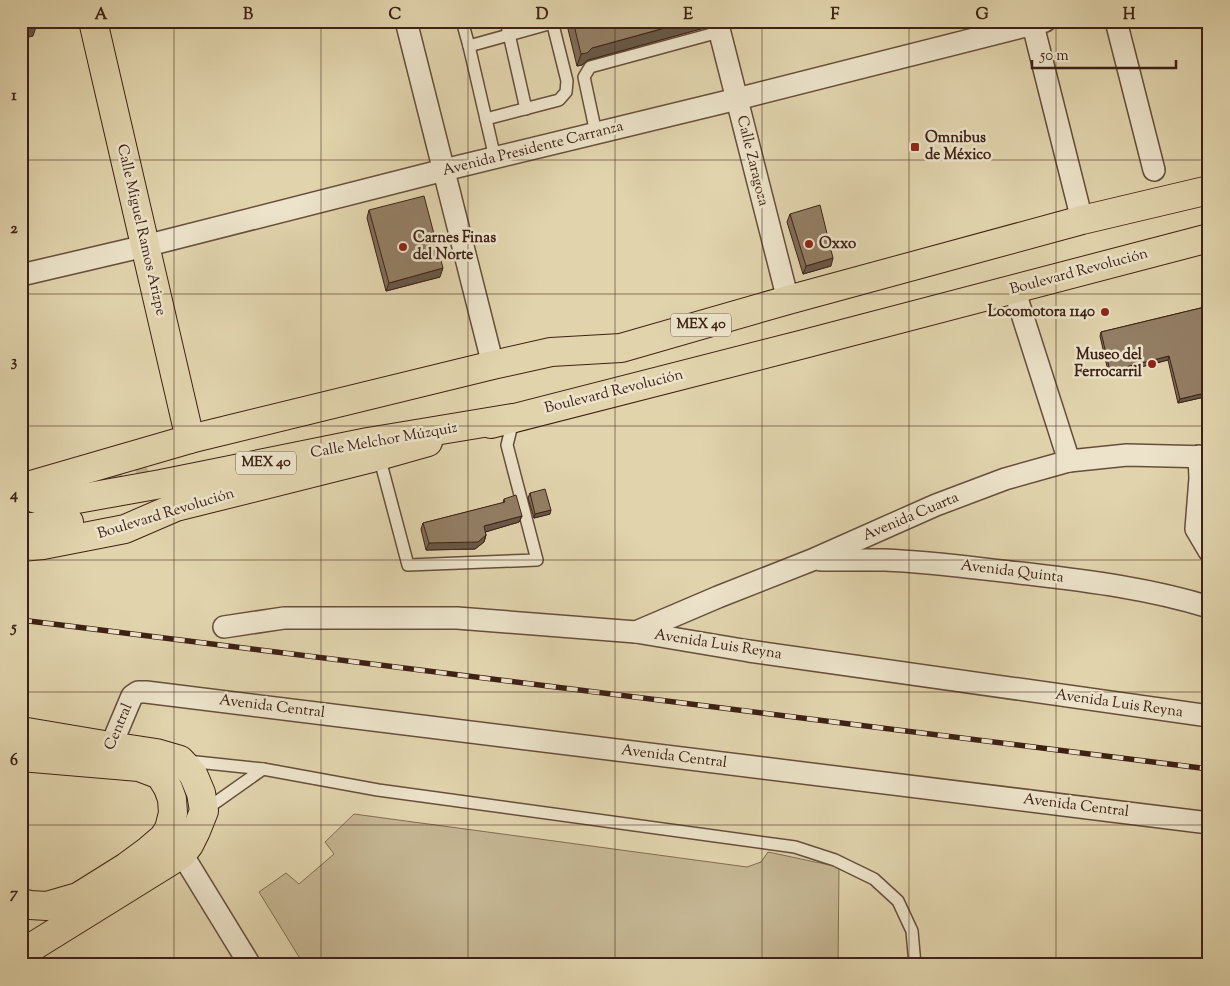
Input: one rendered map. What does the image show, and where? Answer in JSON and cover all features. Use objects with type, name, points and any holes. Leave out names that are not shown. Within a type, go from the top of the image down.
[{"type":"main road","name":"Calle Miguel Ramos Arizpe","points":[[93,21],[190,439]]},
{"type":"main road","name":"MEX 40","points":[[21,488],[190,439],[493,365],[551,352],[621,348],[788,300],[1082,220],[1209,190]]},
{"type":"main road","name":"Boulevard Revolución","points":[[21,547],[53,544],[125,529],[176,507],[379,456],[513,418],[1209,238]]},
{"type":"main road","points":[[147,468],[527,374],[621,348]]},
{"type":"main road","name":"Calle Melchor Múzquiz","points":[[21,488],[39,500],[66,501],[161,484],[368,442],[513,418]]},
{"type":"main road","points":[[21,527],[38,527],[83,520],[113,512],[176,507]]},
{"type":"main road","points":[[21,731],[107,755],[160,775],[172,799],[173,813],[169,829],[163,838],[126,867],[78,897],[47,906],[21,903]]},
{"type":"main road","points":[[21,757],[156,753],[180,760],[193,774],[201,793],[204,810],[189,846],[182,854],[24,952],[21,956]]},
{"type":"street","points":[[406,21],[493,365]]},
{"type":"street","points":[[1116,21],[1154,170]]},
{"type":"street","name":"Avenida Presidente Carranza","points":[[21,275],[737,99],[1037,22]]},
{"type":"street","points":[[1037,22],[1082,220]]},
{"type":"street","name":"Calle Zaragoza","points":[[718,26],[788,300]]},
{"type":"street","points":[[1014,289],[1069,461]]},
{"type":"street","name":"Avenida Cuarta","points":[[636,632],[812,560],[936,505],[1005,480],[1069,461],[1128,455],[1204,457],[1200,478],[1196,529],[1209,551]]},
{"type":"street","name":"Avenida Quinta","points":[[812,560],[885,560],[954,565],[1086,580],[1209,607]]},
{"type":"street","name":"Avenida Luis Reyna","points":[[224,627],[284,618],[457,618],[636,632],[749,651],[1209,716]]},
{"type":"street","name":"Central","points":[[107,755],[132,696],[138,692]]},
{"type":"street","name":"Avenida Central","points":[[138,692],[1209,823]]},
{"type":"street","points":[[182,854],[250,965]]},
{"type":"lane","points":[[462,21],[495,158]]},
{"type":"lane","points":[[506,21],[526,109]]},
{"type":"lane","points":[[469,46],[552,22],[567,81],[566,92],[559,100],[486,119]]},
{"type":"lane","points":[[596,133],[584,77],[590,67],[718,26]]},
{"type":"lane","points":[[379,456],[408,564],[537,560],[506,445],[513,418]]},
{"type":"lane","points":[[180,760],[262,769],[378,790],[795,847],[835,860],[874,879],[898,901],[912,931],[915,965]]},
{"type":"lane","points":[[204,810],[262,769]]},
{"type":"shaded area","points":[[354,814],[747,867],[761,862],[768,852],[839,867],[838,965],[304,965],[259,892],[286,873],[299,884],[334,854],[325,842]]},
{"type":"building","points":[[21,21],[36,21],[37,24],[21,29]]},
{"type":"building","points":[[573,21],[690,21],[592,48],[587,53],[581,54]]},
{"type":"building","name":"Carnes Finas del Norte","points":[[424,196],[443,268],[389,283],[369,210]]},
{"type":"building","name":"Oxxo","points":[[820,205],[833,258],[806,266],[790,214]]},
{"type":"building","points":[[1209,306],[1209,392],[1180,399],[1169,356],[1110,371],[1101,332]]},
{"type":"building","points":[[545,489],[551,510],[535,514],[530,493]]},
{"type":"building","points":[[516,495],[522,516],[484,526],[486,535],[478,542],[429,543],[423,523],[505,502],[504,499]]},
{"type":"tunnel","points":[[99,492],[147,468]]},
{"type":"railway","points":[[21,620],[1209,769]]},
{"type":"place","name":"Omnibus de México","points":[[915,147]]},
{"type":"place","name":"Oxxo","points":[[809,244]]},
{"type":"place","name":"Carnes Finas del Norte","points":[[403,247]]},
{"type":"place","name":"Locomotora 1140","points":[[1105,312]]},
{"type":"place","name":"Museo del Ferrocarril","points":[[1152,364]]}]
